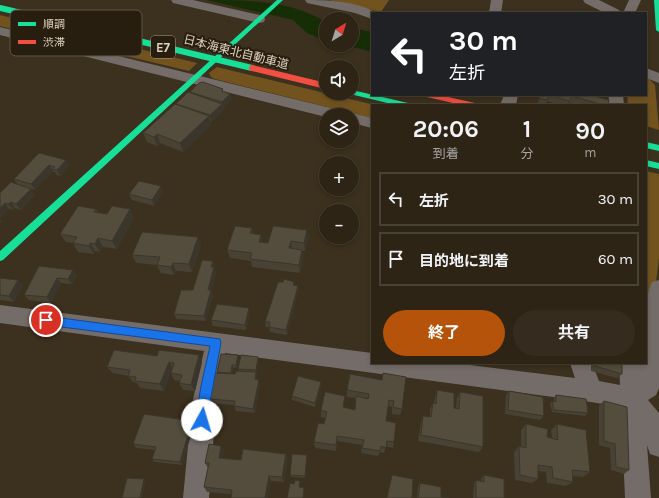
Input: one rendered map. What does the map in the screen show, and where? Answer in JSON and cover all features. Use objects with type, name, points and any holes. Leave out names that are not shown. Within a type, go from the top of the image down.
[{"type":"main road","points":[[0,257],[280,0]]},
{"type":"main road","points":[[657,0],[659,30]]},
{"type":"main road","name":"日本海東北自動車道","points":[[0,8],[10,10]]},
{"type":"main road","name":"日本海東北自動車道","points":[[142,42],[319,84]]},
{"type":"main road","name":"日本海東北自動車道","points":[[218,46],[241,51]]},
{"type":"main road","points":[[359,94],[401,104]]},
{"type":"main road","points":[[433,96],[468,104]]},
{"type":"main road","points":[[647,145],[659,148]]},
{"type":"main road","points":[[647,163],[659,166]]},
{"type":"street","points":[[177,0],[259,19]]},
{"type":"street","points":[[311,0],[358,10],[371,16]]},
{"type":"street","points":[[495,12],[497,0]]},
{"type":"street","points":[[589,0],[612,10]]},
{"type":"street","points":[[629,12],[635,0]]},
{"type":"street","points":[[0,31],[10,33]]},
{"type":"street","points":[[101,56],[319,110]]},
{"type":"street","points":[[647,73],[659,79]]},
{"type":"street","points":[[359,120],[371,123]]},
{"type":"street","points":[[380,364],[631,398],[648,387],[659,288]]},
{"type":"street","points":[[0,314],[371,363]]},
{"type":"street","points":[[196,498],[204,404],[216,343]]},
{"type":"street","points":[[581,364],[591,392]]},
{"type":"street","points":[[630,364],[638,498]]},
{"type":"street","points":[[631,398],[655,427],[659,445]]},
{"type":"shaded area","points":[[206,0],[253,1],[283,5],[298,9],[319,18],[319,38],[307,33],[293,20]]},
{"type":"shaded area","points":[[328,0],[389,0],[381,12]]},
{"type":"shaded area","points":[[0,15],[10,17],[10,28],[0,26]]},
{"type":"shaded area","points":[[359,29],[371,32],[371,48],[369,51],[359,49]]},
{"type":"shaded area","points":[[142,50],[197,63],[189,71],[126,56],[142,56]]},
{"type":"shaded area","points":[[217,67],[319,92],[319,100],[354,100],[371,104],[371,118],[359,115],[359,108],[332,108],[211,77],[209,73]]},
{"type":"shaded area","points":[[647,77],[655,85],[659,130],[647,126],[647,104],[628,104],[627,96],[647,96]]},
{"type":"shaded area","points":[[647,171],[659,174],[659,258],[647,355]]},
{"type":"building","points":[[203,82],[223,89],[222,91],[230,94],[222,102],[190,92],[199,83]]},
{"type":"building","points":[[188,92],[222,104],[210,115],[176,104]]},
{"type":"building","points":[[540,96],[549,96],[547,100],[539,98]]},
{"type":"building","points":[[553,96],[572,96],[569,101]]},
{"type":"building","points":[[572,96],[594,96],[609,100],[608,104],[600,104]]},
{"type":"building","points":[[175,104],[209,116],[180,143],[157,134],[154,137],[143,133]]},
{"type":"building","points":[[39,153],[66,160],[57,170],[53,169],[55,167],[49,165],[31,184],[14,179]]},
{"type":"building","points":[[139,181],[161,186],[152,200],[129,194]]},
{"type":"building","points":[[11,182],[31,189],[16,204],[11,202],[8,204],[5,203],[0,208],[0,193]]},
{"type":"building","points":[[78,206],[96,209],[94,212],[107,214],[112,206],[130,209],[112,241],[98,238],[95,244],[90,243],[89,246],[73,243],[77,237],[60,234]]},
{"type":"building","points":[[235,226],[252,228],[250,233],[261,235],[259,242],[268,243],[273,226],[307,230],[304,243],[291,241],[289,248],[302,250],[299,265],[250,259],[252,253],[227,250]]},
{"type":"building","points":[[142,232],[198,237],[189,264],[173,263],[171,267],[157,265],[160,257],[132,255]]},
{"type":"building","points":[[202,260],[213,261],[211,267],[214,267],[208,290],[211,290],[204,316],[174,314],[181,290],[193,290]]},
{"type":"building","points":[[39,266],[73,270],[68,279],[57,278],[47,297],[24,295]]},
{"type":"building","points":[[0,278],[18,280],[9,296],[0,295]]},
{"type":"building","points":[[284,279],[294,282],[293,285],[298,286],[286,330],[269,327],[270,322],[265,322],[278,282],[283,282]]},
{"type":"building","points":[[217,304],[249,308],[245,325],[211,320]]},
{"type":"building","points":[[114,350],[157,356],[159,350],[199,355],[191,385],[179,383],[182,375],[171,373],[174,363],[169,362],[160,384],[135,381],[136,377],[128,376],[130,370],[107,367]]},
{"type":"building","points":[[221,354],[238,355],[236,365],[232,365],[231,373],[217,372]]},
{"type":"building","points":[[241,355],[258,357],[256,370],[238,369]]},
{"type":"building","points":[[596,364],[622,364],[622,374],[595,366]]},
{"type":"building","points":[[236,371],[256,372],[255,379],[259,380],[253,409],[234,406],[235,401],[209,399],[215,373],[235,374]]},
{"type":"building","points":[[383,373],[406,377],[402,409],[393,407],[394,401],[389,400],[386,421],[396,423],[394,442],[387,441],[386,448],[381,446],[380,451],[362,448],[364,440],[337,436],[336,445],[314,442],[318,423],[324,424],[327,412],[321,410],[325,392],[345,396],[343,407],[355,410],[356,396],[368,399],[369,394],[347,390],[350,374],[382,380]]},
{"type":"building","points":[[298,376],[321,382],[315,403],[292,396]]},
{"type":"building","points":[[437,390],[454,393],[454,408],[459,409],[460,392],[483,396],[483,447],[421,435],[423,416],[431,417],[433,403],[436,404]]},
{"type":"building","points":[[509,391],[543,397],[544,416],[508,410]]},
{"type":"building","points":[[556,395],[586,399],[588,413],[554,410],[552,401],[556,402]]},
{"type":"building","points":[[604,401],[627,407],[629,470],[616,467],[615,444],[604,441]]},
{"type":"building","points":[[144,414],[192,421],[180,462],[152,459],[156,447],[133,444]]},
{"type":"building","points":[[526,424],[548,429],[547,437],[558,440],[557,424],[586,430],[590,472],[572,470],[573,482],[553,478],[552,467],[538,465],[538,479],[520,475],[519,446],[526,448]]},
{"type":"building","points":[[209,444],[221,446],[219,458],[241,460],[243,449],[286,454],[282,477],[269,476],[265,498],[231,498],[232,490],[204,487],[209,463],[205,463]]},
{"type":"building","points":[[292,454],[307,455],[305,476],[290,475]]},
{"type":"building","points":[[392,475],[413,479],[412,498],[387,498]]},
{"type":"building","points":[[484,475],[504,479],[504,498],[476,498],[476,480],[484,482]]},
{"type":"building","points":[[127,478],[144,479],[140,498],[122,498]]},
{"type":"building","points":[[295,480],[300,481],[299,487],[304,488],[303,498],[287,498],[290,483],[294,484]]},
{"type":"building","points":[[420,483],[441,487],[441,497],[449,498],[418,498]]},
{"type":"traffic: fast","points":[[0,257],[280,0]]},
{"type":"traffic: fast","points":[[657,0],[659,30]]},
{"type":"traffic: fast","points":[[0,8],[10,10]]},
{"type":"traffic: fast","points":[[142,42],[252,68]]},
{"type":"traffic: fast","points":[[359,94],[401,104]]},
{"type":"traffic: fast","points":[[647,145],[659,148]]},
{"type":"traffic: fast","points":[[647,163],[659,166]]},
{"type":"traffic: jam","points":[[252,68],[319,84]]},
{"type":"traffic: jam","points":[[433,96],[468,104]]},
{"type":"route","points":[[46,320],[216,343],[202,420]]}]
